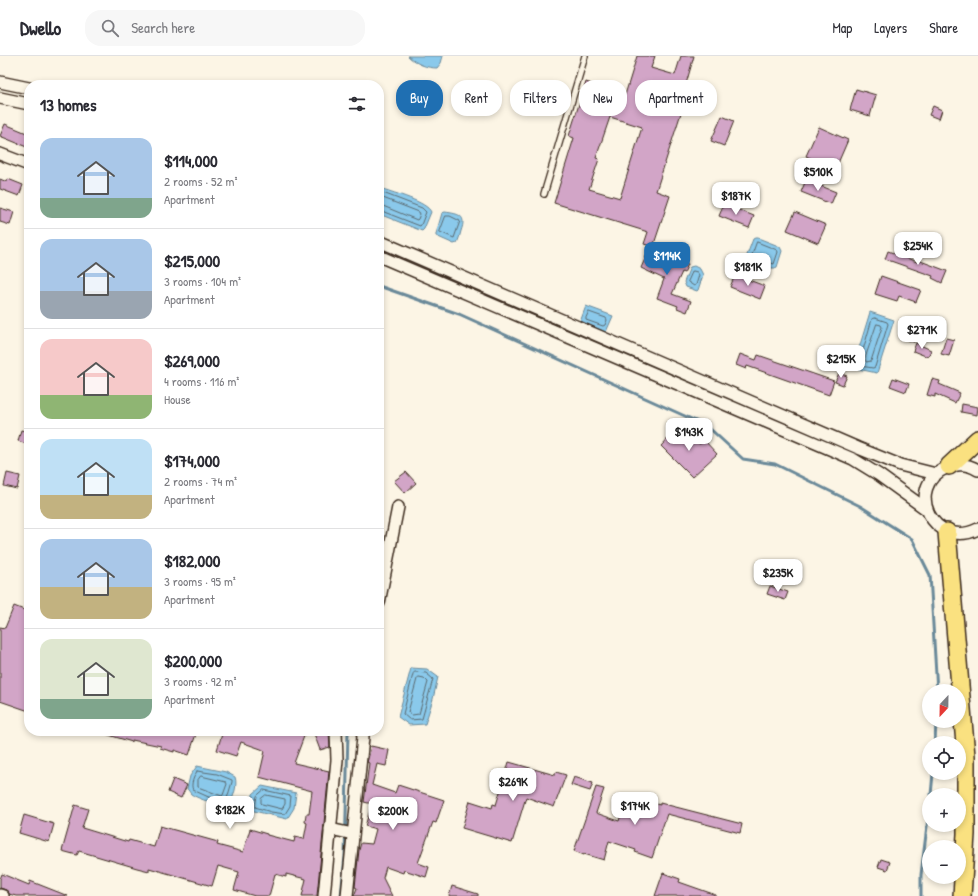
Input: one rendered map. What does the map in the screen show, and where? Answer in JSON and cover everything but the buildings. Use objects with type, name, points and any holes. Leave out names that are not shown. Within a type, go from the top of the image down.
[{"type":"main road","points":[[943,470],[978,439]]},
{"type":"main road","points":[[947,532],[966,756],[966,834],[962,896]]},
{"type":"street","points":[[0,82],[24,87]]},
{"type":"street","points":[[0,98],[24,103]]},
{"type":"street","points":[[0,154],[24,163]]},
{"type":"street","points":[[384,243],[900,465],[943,470],[965,465],[978,470]]},
{"type":"street","points":[[384,258],[853,459],[879,475],[926,510],[934,523],[947,532],[963,534],[978,529]]},
{"type":"street","points":[[926,510],[925,502],[927,486],[931,480],[943,470]]},
{"type":"street","points":[[384,578],[398,508]]},
{"type":"street","points":[[324,896],[337,760],[336,736]]},
{"type":"street","points":[[347,896],[363,736]]},
{"type":"street","points":[[330,829],[353,834]]},
{"type":"lane","points":[[544,194],[585,56]]},
{"type":"water","points":[[408,56],[443,56],[441,63],[437,68],[422,65]]},
{"type":"water","points":[[384,189],[410,198],[428,208],[431,212],[422,231],[384,216]]},
{"type":"water","points":[[445,212],[458,215],[462,218],[463,226],[457,243],[454,244],[436,236],[442,213]]},
{"type":"water","points":[[755,238],[780,247],[782,251],[777,267],[771,268],[748,258],[747,255],[753,239]]},
{"type":"water","points":[[694,266],[700,269],[703,275],[697,291],[686,287],[684,282],[690,267]]},
{"type":"water","points":[[586,306],[613,316],[606,332],[580,322]]},
{"type":"water","points":[[870,312],[894,320],[877,373],[853,368]]},
{"type":"water","points":[[411,668],[427,669],[438,677],[425,724],[409,725],[398,717]]},
{"type":"water","points":[[197,766],[226,772],[235,777],[236,784],[232,800],[228,806],[215,804],[198,798],[191,794],[187,789],[190,776]]},
{"type":"water","points":[[262,786],[296,793],[294,808],[287,819],[250,810],[253,794]]},
{"type":"waterway","points":[[384,288],[459,314],[707,426],[743,459],[775,464],[860,506],[912,539],[930,575],[937,684]]},
{"type":"waterway","points":[[935,736],[936,728]]},
{"type":"waterway","points":[[341,896],[345,856],[348,736]]},
{"type":"waterway","points":[[932,780],[932,788]]},
{"type":"waterway","points":[[921,896],[921,875],[926,832]]}]
